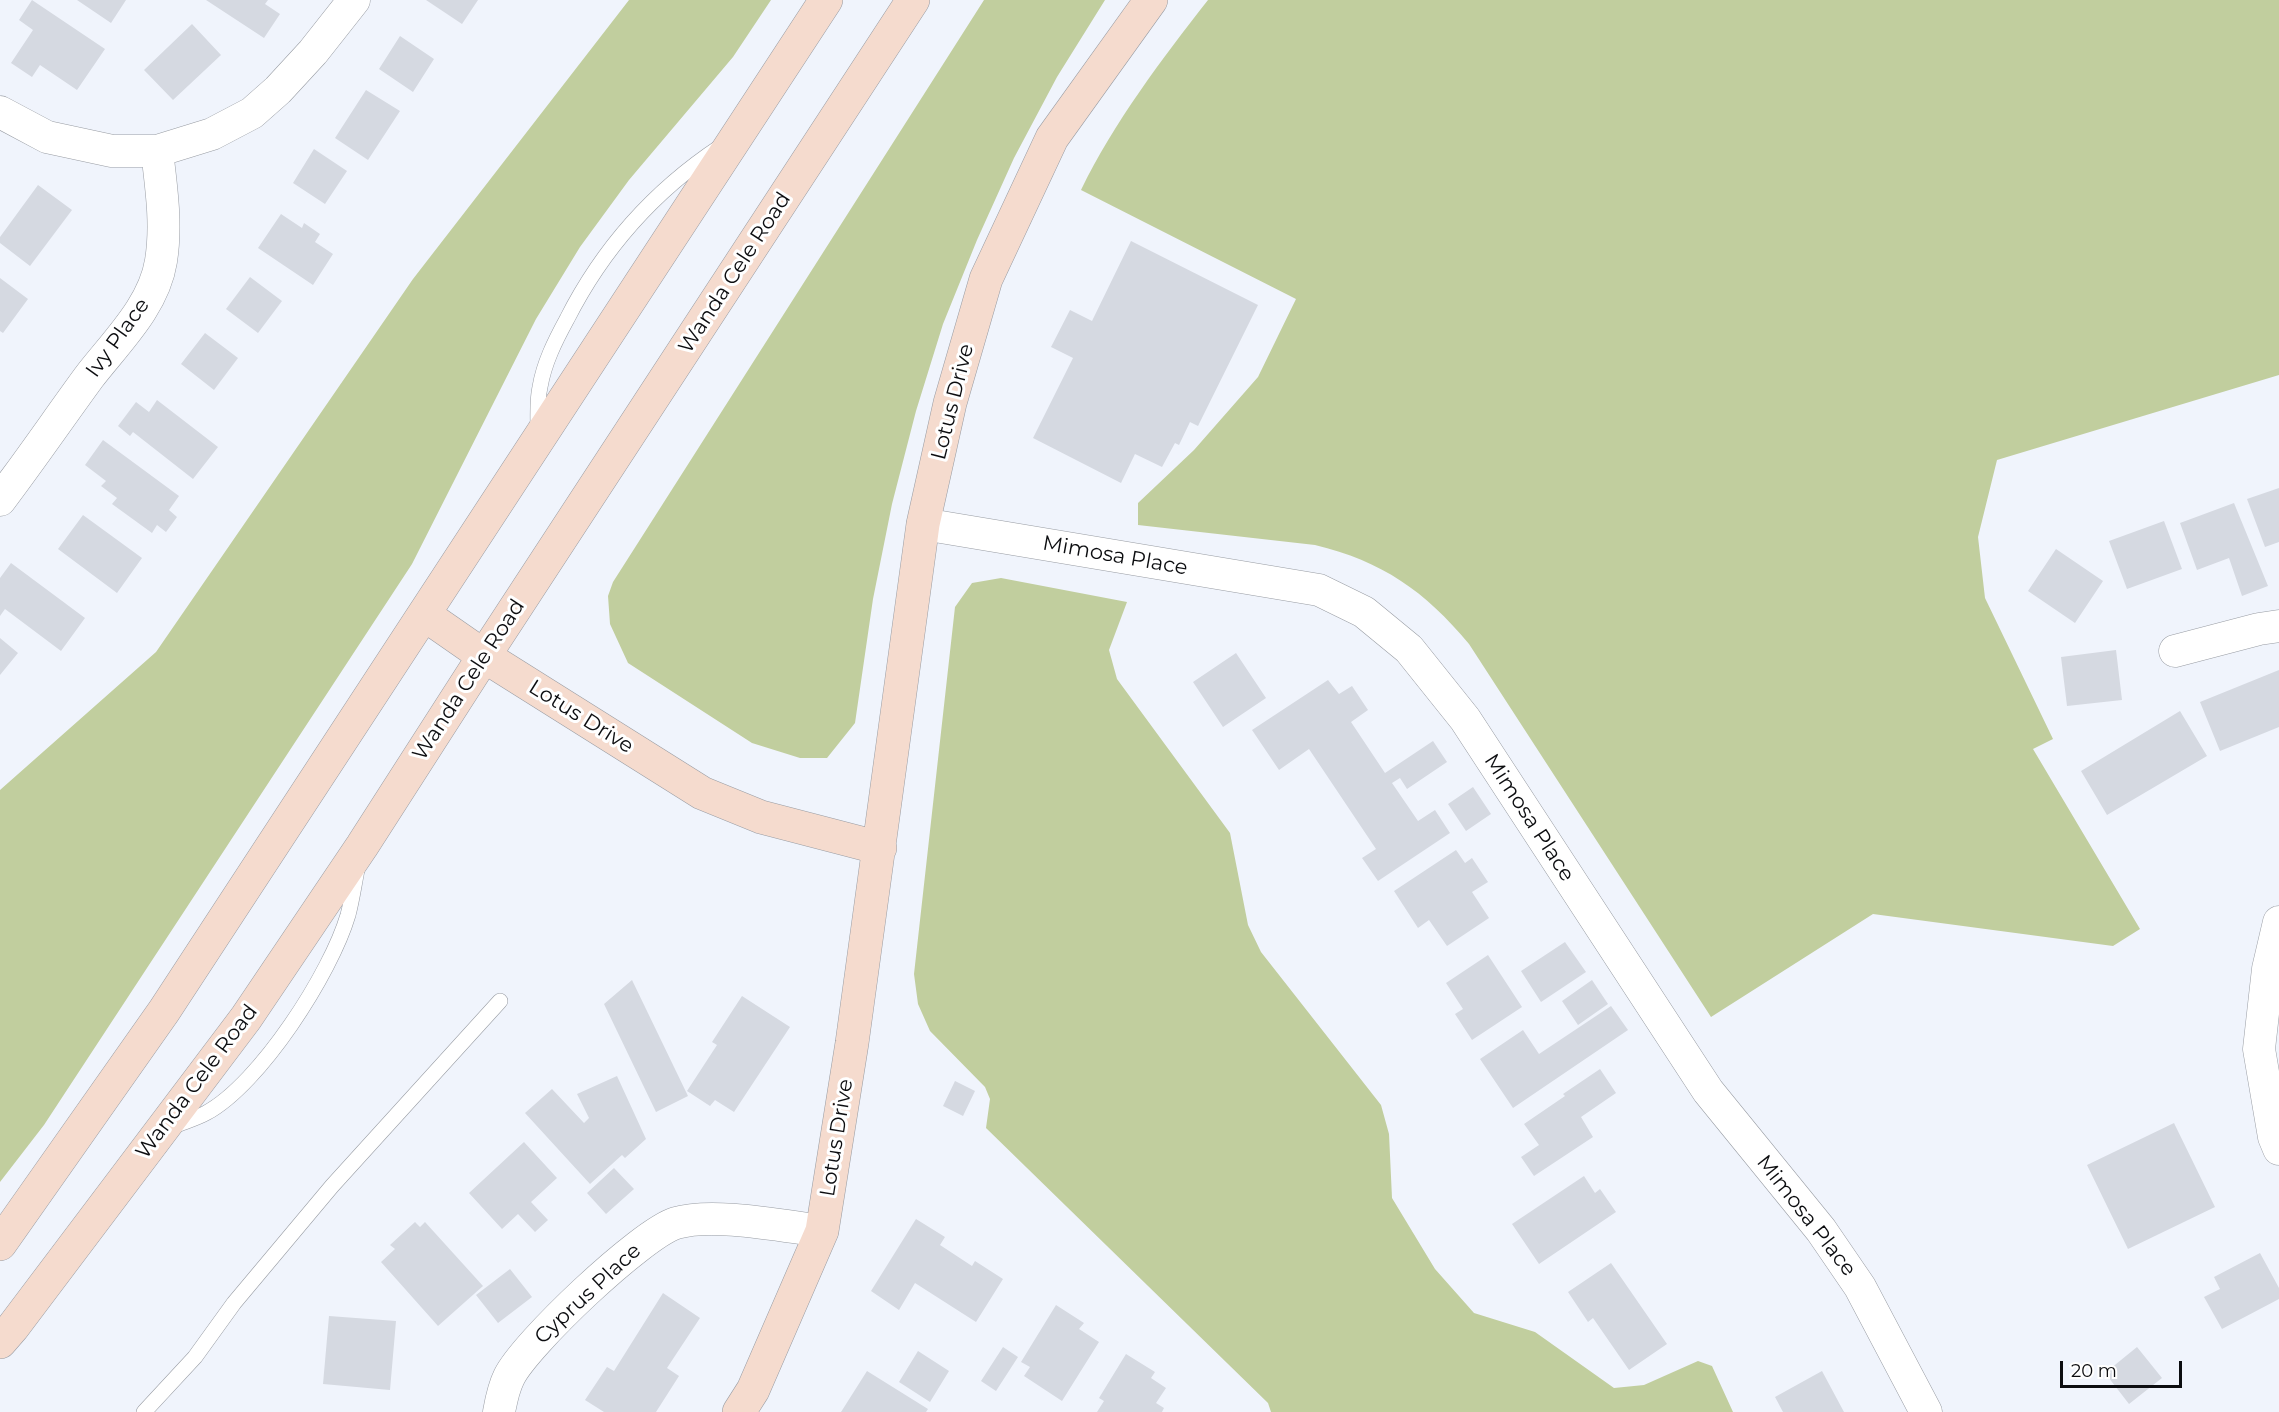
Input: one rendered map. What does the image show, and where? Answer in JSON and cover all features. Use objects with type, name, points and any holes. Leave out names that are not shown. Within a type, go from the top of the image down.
[{"type":"street","points":[[0,112],[47,137],[112,151],[157,150],[212,134],[252,113],[278,90],[306,60],[354,0]]},
{"type":"street","points":[[0,1244],[164,1011],[826,0]]},
{"type":"street","name":"Wanda Cele Road","points":[[0,1342],[14,1327],[246,1018],[362,846],[913,0]]},
{"type":"street","name":"Lotus Drive","points":[[740,1412],[753,1390],[822,1231],[880,848],[923,524],[950,403],[986,279],[1052,138],[1151,0]]},
{"type":"street","name":"Ivy Place","points":[[0,500],[89,377],[126,331],[150,293],[161,262],[164,222],[157,150]]},
{"type":"street","name":"Mimosa Place","points":[[923,524],[1319,590],[1364,612],[1409,649],[1465,719],[1708,1091],[1821,1230],[1860,1287],[1926,1412]]},
{"type":"street","name":"Lotus Drive","points":[[425,615],[484,656],[702,793],[761,816],[880,848]]},
{"type":"street","points":[[2175,651],[2279,626]]},
{"type":"street","points":[[2279,922],[2268,969],[2259,1049],[2274,1137],[2279,1149]]},
{"type":"street","name":"Cyprus Place","points":[[499,1412],[509,1376],[530,1348],[609,1270],[641,1244],[675,1224],[713,1218],[822,1231]]},
{"type":"lane","points":[[537,443],[540,387],[550,351],[593,272],[651,201],[688,168],[739,134]]},
{"type":"lane","points":[[144,1412],[195,1357],[234,1303],[332,1186],[500,1002]]},
{"type":"green space","points":[[629,0],[771,0],[733,57],[629,180],[580,247],[536,319],[412,564],[44,1125],[0,1182],[0,790],[156,652],[413,279]]},
{"type":"green space","points":[[984,0],[1105,0],[1057,77],[1014,158],[943,324],[916,411],[892,504],[873,599],[855,723],[827,758],[800,758],[752,743],[628,663],[610,624],[608,596],[613,582]]},
{"type":"green space","points":[[1208,0],[2279,0],[2279,375],[1997,460],[1978,537],[1985,598],[2053,739],[2033,749],[2140,929],[2113,946],[1873,914],[1711,1017],[1469,644],[1436,608],[1382,569],[1315,545],[1138,525],[1138,503],[1194,450],[1258,377],[1296,299],[1081,190],[1108,140],[1156,68]]},
{"type":"green space","points":[[1001,578],[1127,602],[1109,650],[1117,679],[1230,833],[1248,925],[1261,952],[1381,1105],[1389,1134],[1392,1198],[1435,1269],[1474,1313],[1535,1332],[1614,1388],[1644,1385],[1698,1361],[1712,1366],[1733,1412],[1271,1412],[1268,1403],[986,1128],[990,1099],[985,1087],[930,1031],[918,1004],[914,974],[955,607],[972,583]]},
{"type":"building","points":[[32,0],[105,49],[77,90],[40,65],[32,77],[11,63],[33,30],[19,20]]},
{"type":"building","points":[[77,0],[126,0],[111,23]]},
{"type":"building","points":[[206,0],[268,0],[265,4],[280,14],[264,38]]},
{"type":"building","points":[[426,0],[478,0],[462,24]]},
{"type":"building","points":[[192,24],[221,55],[173,100],[144,70]]},
{"type":"building","points":[[400,36],[434,59],[413,92],[379,69]]},
{"type":"building","points":[[366,90],[400,111],[368,160],[335,138]]},
{"type":"building","points":[[314,149],[347,171],[325,204],[293,183]]},
{"type":"building","points":[[38,185],[72,210],[30,266],[0,243],[0,237]]},
{"type":"building","points":[[281,214],[302,228],[304,223],[320,234],[315,242],[333,254],[313,285],[258,248]]},
{"type":"building","points":[[1131,241],[1258,305],[1198,426],[1190,422],[1179,445],[1175,443],[1162,467],[1135,454],[1121,483],[1033,438],[1073,358],[1051,347],[1070,310],[1092,321]]},
{"type":"building","points":[[250,277],[282,301],[258,333],[226,309]]},
{"type":"building","points":[[0,278],[28,299],[3,333],[0,331]]},
{"type":"building","points":[[205,333],[238,358],[214,390],[181,364]]},
{"type":"building","points":[[157,400],[218,447],[193,479],[133,432],[130,436],[118,426],[136,402],[149,412]]},
{"type":"building","points":[[103,440],[179,496],[169,510],[177,517],[166,532],[157,525],[152,533],[112,504],[117,498],[101,486],[106,481],[85,465]]},
{"type":"building","points":[[2279,488],[2279,542],[2265,547],[2247,499]]},
{"type":"building","points":[[2234,503],[2268,586],[2242,596],[2229,558],[2197,570],[2180,523]]},
{"type":"building","points":[[83,515],[142,558],[117,593],[58,549]]},
{"type":"building","points":[[2164,521],[2182,569],[2127,589],[2109,541]]},
{"type":"building","points":[[2056,549],[2103,581],[2075,623],[2028,591]]},
{"type":"building","points":[[11,563],[85,618],[61,651],[5,609],[0,616],[0,578]]},
{"type":"building","points":[[0,638],[18,653],[0,675]]},
{"type":"building","points":[[2116,650],[2122,700],[2067,706],[2061,657]]},
{"type":"building","points":[[1236,653],[1266,698],[1223,727],[1193,682]]},
{"type":"building","points":[[2279,670],[2279,727],[2220,751],[2200,702]]},
{"type":"building","points":[[1328,680],[1339,694],[1352,686],[1368,710],[1351,722],[1385,773],[1433,741],[1447,762],[1407,789],[1400,778],[1392,783],[1418,821],[1435,810],[1450,833],[1378,881],[1362,858],[1376,849],[1309,749],[1279,770],[1252,730]]},
{"type":"building","points":[[2180,711],[2207,756],[2107,815],[2081,771]]},
{"type":"building","points":[[1473,787],[1491,814],[1466,831],[1448,804]]},
{"type":"building","points":[[1456,850],[1465,863],[1472,858],[1488,882],[1472,892],[1489,918],[1447,946],[1429,920],[1418,928],[1394,891]]},
{"type":"building","points":[[1565,942],[1586,972],[1541,1002],[1521,971]]},
{"type":"building","points":[[1488,955],[1522,1007],[1472,1040],[1455,1014],[1463,1009],[1446,983]]},
{"type":"building","points":[[632,980],[688,1096],[656,1112],[604,1004]]},
{"type":"building","points":[[1592,980],[1608,1004],[1578,1025],[1562,1001]]},
{"type":"building","points":[[742,996],[790,1027],[734,1112],[715,1100],[710,1106],[687,1091],[717,1045],[712,1042]]},
{"type":"building","points":[[1611,1006],[1628,1030],[1513,1108],[1480,1059],[1523,1030],[1539,1054]]},
{"type":"building","points":[[1600,1069],[1616,1093],[1581,1117],[1593,1137],[1534,1176],[1521,1157],[1539,1145],[1524,1124]]},
{"type":"building","points":[[617,1076],[646,1139],[625,1158],[622,1155],[590,1184],[525,1113],[552,1089],[584,1123],[589,1118],[577,1094]]},
{"type":"building","points":[[955,1081],[975,1091],[963,1116],[943,1106]]},
{"type":"building","points":[[2174,1123],[2215,1207],[2128,1249],[2087,1165]]},
{"type":"building","points":[[524,1142],[557,1178],[531,1202],[548,1220],[535,1232],[518,1214],[502,1229],[469,1193]]},
{"type":"building","points":[[614,1168],[634,1189],[606,1214],[587,1193]]},
{"type":"building","points":[[1584,1176],[1595,1193],[1600,1189],[1616,1212],[1539,1264],[1512,1224]]},
{"type":"building","points":[[916,1219],[945,1237],[940,1245],[972,1266],[975,1261],[1003,1279],[976,1322],[915,1283],[899,1310],[871,1291]]},
{"type":"building","points":[[415,1222],[420,1227],[425,1222],[483,1286],[438,1326],[381,1262],[395,1249],[390,1245]]},
{"type":"building","points":[[2260,1253],[2279,1288],[2279,1299],[2222,1329],[2204,1297],[2220,1289],[2214,1277]]},
{"type":"building","points":[[1611,1263],[1667,1344],[1629,1370],[1593,1318],[1588,1322],[1568,1292]]},
{"type":"building","points":[[510,1269],[532,1297],[498,1323],[476,1295]]},
{"type":"building","points":[[663,1293],[700,1318],[667,1368],[679,1376],[656,1412],[604,1412],[585,1400],[607,1367],[614,1371]]},
{"type":"building","points":[[1056,1305],[1084,1323],[1079,1329],[1099,1342],[1062,1401],[1024,1376],[1030,1367],[1021,1362]]},
{"type":"building","points":[[329,1316],[396,1321],[390,1390],[323,1384]]},
{"type":"building","points":[[1003,1347],[1018,1357],[996,1391],[981,1381]]},
{"type":"building","points":[[2137,1347],[2162,1378],[2129,1404],[2105,1373]]},
{"type":"building","points":[[918,1351],[949,1371],[930,1402],[899,1382]]},
{"type":"building","points":[[1126,1354],[1155,1372],[1151,1378],[1166,1388],[1156,1403],[1164,1408],[1162,1412],[1097,1412],[1104,1401],[1099,1398]]},
{"type":"building","points":[[867,1371],[928,1409],[926,1412],[841,1412]]},
{"type":"building","points":[[1822,1371],[1844,1412],[1783,1412],[1775,1397]]}]
